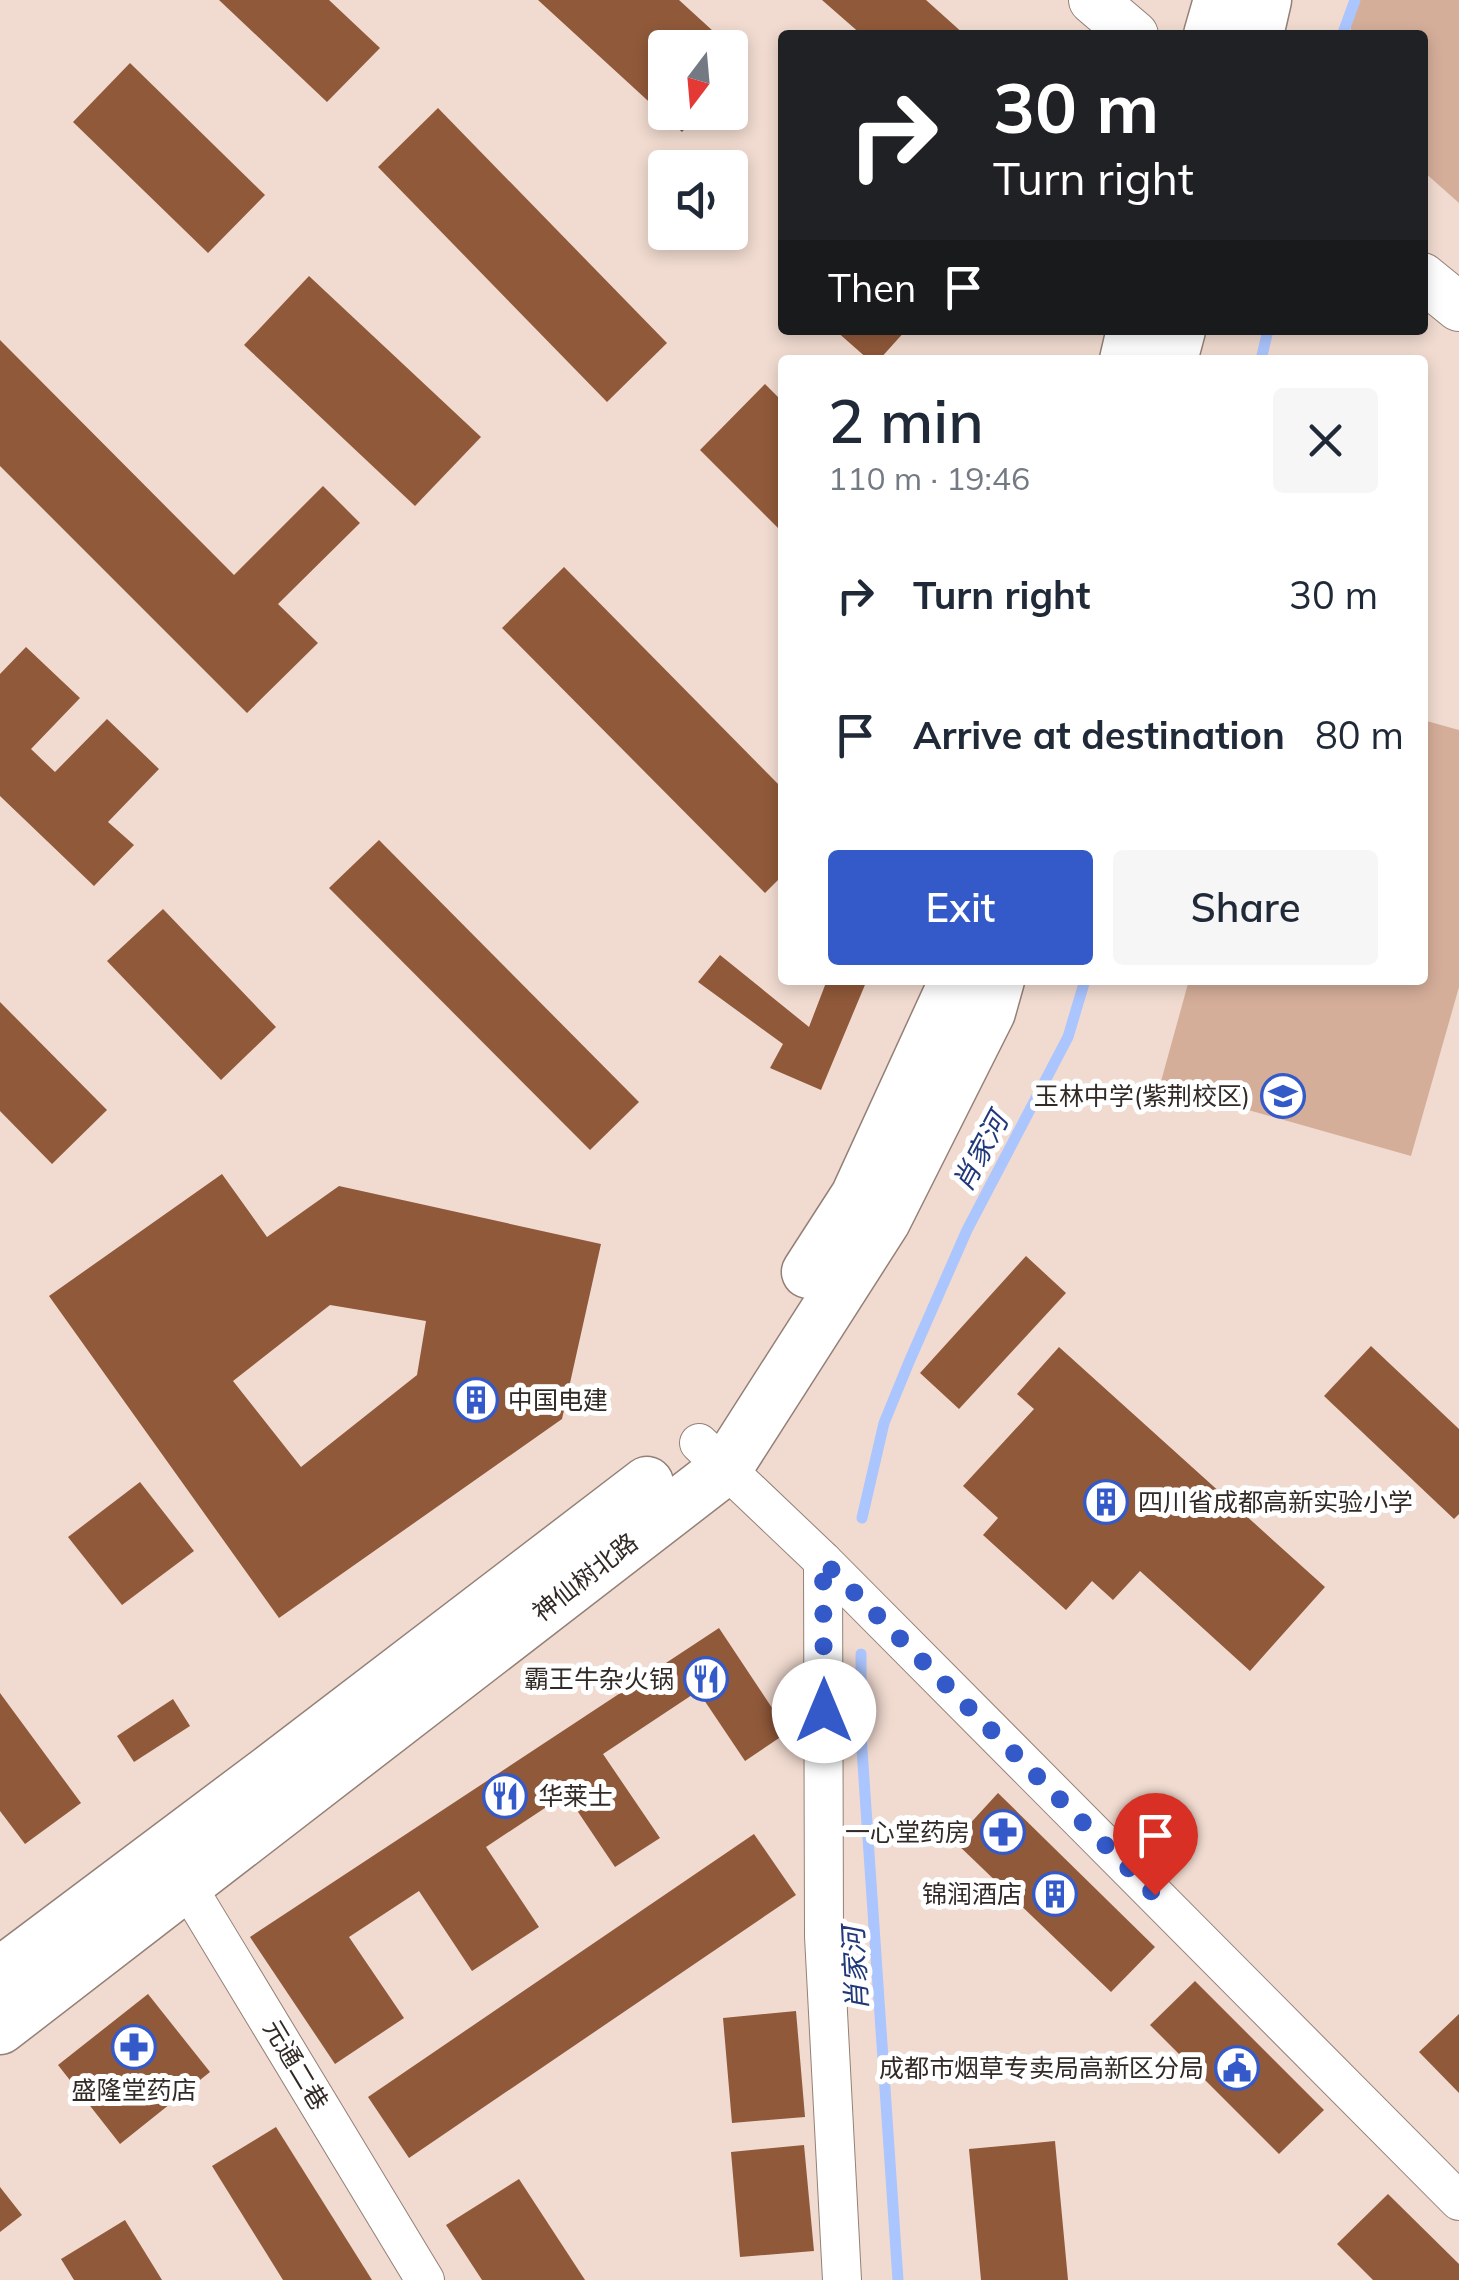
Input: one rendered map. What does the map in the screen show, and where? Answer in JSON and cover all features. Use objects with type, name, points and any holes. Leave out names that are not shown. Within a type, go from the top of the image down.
[{"type":"main road","points":[[1211,30],[1220,0]]},
{"type":"main road","points":[[1258,30],[1265,0]]},
{"type":"main road","points":[[712,1455],[856,1196],[954,985]]},
{"type":"main road","name":"神仙树北路","points":[[0,2028],[176,1867],[712,1455],[884,1221],[988,1012],[996,985]]},
{"type":"main road","points":[[0,1974],[176,1867]]},
{"type":"street","points":[[1093,0],[1128,30]]},
{"type":"street","points":[[1428,282],[1459,307]]},
{"type":"street","points":[[712,1455],[823,1561],[1459,2201]]},
{"type":"street","points":[[823,1561],[824,1936],[842,2280]]},
{"type":"street","name":"元通二巷","points":[[176,1867],[425,2280]]},
{"type":"shaded area","points":[[1350,0],[1459,0],[1459,203],[1428,175],[1428,30],[1351,30]]},
{"type":"shaded area","points":[[1428,721],[1459,730],[1459,987],[1411,1156],[1160,1085],[1188,985],[1428,985]]},
{"type":"building","points":[[219,0],[329,0],[380,48],[327,102]]},
{"type":"building","points":[[538,0],[679,0],[712,30],[648,30],[648,101]]},
{"type":"building","points":[[822,0],[926,0],[959,30],[856,30]]},
{"type":"building","points":[[130,63],[265,195],[208,253],[73,122]]},
{"type":"building","points":[[438,108],[667,343],[607,402],[378,167]]},
{"type":"building","points":[[309,276],[481,437],[415,506],[244,345]]},
{"type":"building","points":[[841,335],[902,335],[884,355],[863,355]]},
{"type":"building","points":[[0,340],[234,575],[323,486],[360,523],[278,604],[318,643],[247,713],[0,466]]},
{"type":"building","points":[[765,384],[778,397],[778,528],[700,450]]},
{"type":"building","points":[[564,567],[778,784],[778,880],[765,893],[502,628]]},
{"type":"building","points":[[26,647],[80,698],[31,749],[55,772],[107,719],[159,769],[108,822],[134,845],[94,886],[0,796],[0,674]]},
{"type":"building","points":[[379,840],[639,1102],[590,1150],[329,888]]},
{"type":"building","points":[[163,909],[276,1027],[221,1080],[107,961]]},
{"type":"building","points":[[720,955],[809,1027],[825,985],[865,985],[821,1090],[770,1068],[783,1044],[698,982]]},
{"type":"building","points":[[0,1002],[107,1110],[52,1164],[0,1111]]},
{"type":"building","name":"中国电建","points":[[222,1174],[267,1237],[339,1186],[601,1244],[562,1419],[279,1618],[49,1296]],"holes":[[[330,1305],[426,1321],[417,1375],[301,1467],[233,1381]]]},
{"type":"building","points":[[1026,1256],[1066,1293],[959,1409],[920,1373]]},
{"type":"building","points":[[1371,1346],[1459,1429],[1459,1514],[1454,1519],[1324,1396]]},
{"type":"building","name":"四川省成都高新实验小学","points":[[1059,1347],[1325,1587],[1250,1671],[1140,1571],[1113,1600],[1092,1581],[1066,1610],[983,1535],[998,1518],[963,1486],[1034,1409],[1017,1394]]},
{"type":"building","points":[[140,1482],[194,1551],[122,1605],[68,1537]]},
{"type":"building","points":[[719,1628],[788,1732],[745,1761],[698,1691],[603,1754],[660,1838],[615,1867],[566,1794],[486,1847],[539,1927],[472,1971],[419,1891],[349,1937],[404,2018],[335,2064],[250,1937]]},
{"type":"building","points":[[0,1693],[81,1803],[25,1844],[0,1811]]},
{"type":"building","points":[[173,1699],[190,1726],[134,1762],[117,1736]]},
{"type":"building","name":"锦润酒店","points":[[998,1793],[1155,1947],[1111,1992],[954,1841]]},
{"type":"building","points":[[754,1834],[796,1895],[409,2158],[368,2097]]},
{"type":"building","name":"成都市烟草专卖局高新区分局","points":[[1195,1981],[1324,2110],[1279,2154],[1150,2025]]},
{"type":"building","points":[[148,1994],[210,2072],[120,2144],[58,2065]]},
{"type":"building","points":[[796,2011],[805,2117],[732,2123],[723,2018]]},
{"type":"building","points":[[1459,2014],[1459,2093],[1419,2052]]},
{"type":"building","points":[[276,2127],[372,2280],[283,2280],[212,2166]]},
{"type":"building","points":[[1055,2141],[1068,2280],[981,2280],[969,2149]]},
{"type":"building","points":[[804,2145],[814,2251],[740,2257],[731,2152]]},
{"type":"building","points":[[519,2179],[585,2280],[482,2280],[446,2225]]},
{"type":"building","points":[[0,2187],[22,2215],[0,2232]]},
{"type":"building","points":[[1388,2194],[1459,2264],[1459,2280],[1373,2280],[1337,2244]]},
{"type":"building","points":[[125,2220],[162,2280],[74,2280],[61,2259]]},
{"type":"waterway","name":"肖家河","points":[[1344,30],[1355,0]]},
{"type":"waterway","name":"肖家河","points":[[1262,355],[1267,335]]},
{"type":"waterway","name":"肖家河","points":[[862,1518],[884,1423],[909,1362],[967,1230],[1068,1037],[1084,985]]},
{"type":"waterway","name":"肖家河","points":[[861,1654],[861,1735],[898,2280]]},
{"type":"place","name":"玉林中学(紫荆校区)","points":[[1283,1096]]},
{"type":"place","name":"中国电建","points":[[476,1400]]},
{"type":"place","name":"四川省成都高新实验小学","points":[[1106,1502]]},
{"type":"place","name":"霸王牛杂火锅","points":[[706,1679]]},
{"type":"place","name":"华莱士","points":[[505,1796]]},
{"type":"place","name":"一心堂药房","points":[[1003,1832]]},
{"type":"place","name":"锦润酒店","points":[[1055,1894]]},
{"type":"place","name":"盛隆堂药店","points":[[134,2047]]},
{"type":"place","name":"成都市烟草专卖局高新区分局","points":[[1237,2068]]},
{"type":"route","points":[[824,1711],[823,1561],[1155,1895]]}]
